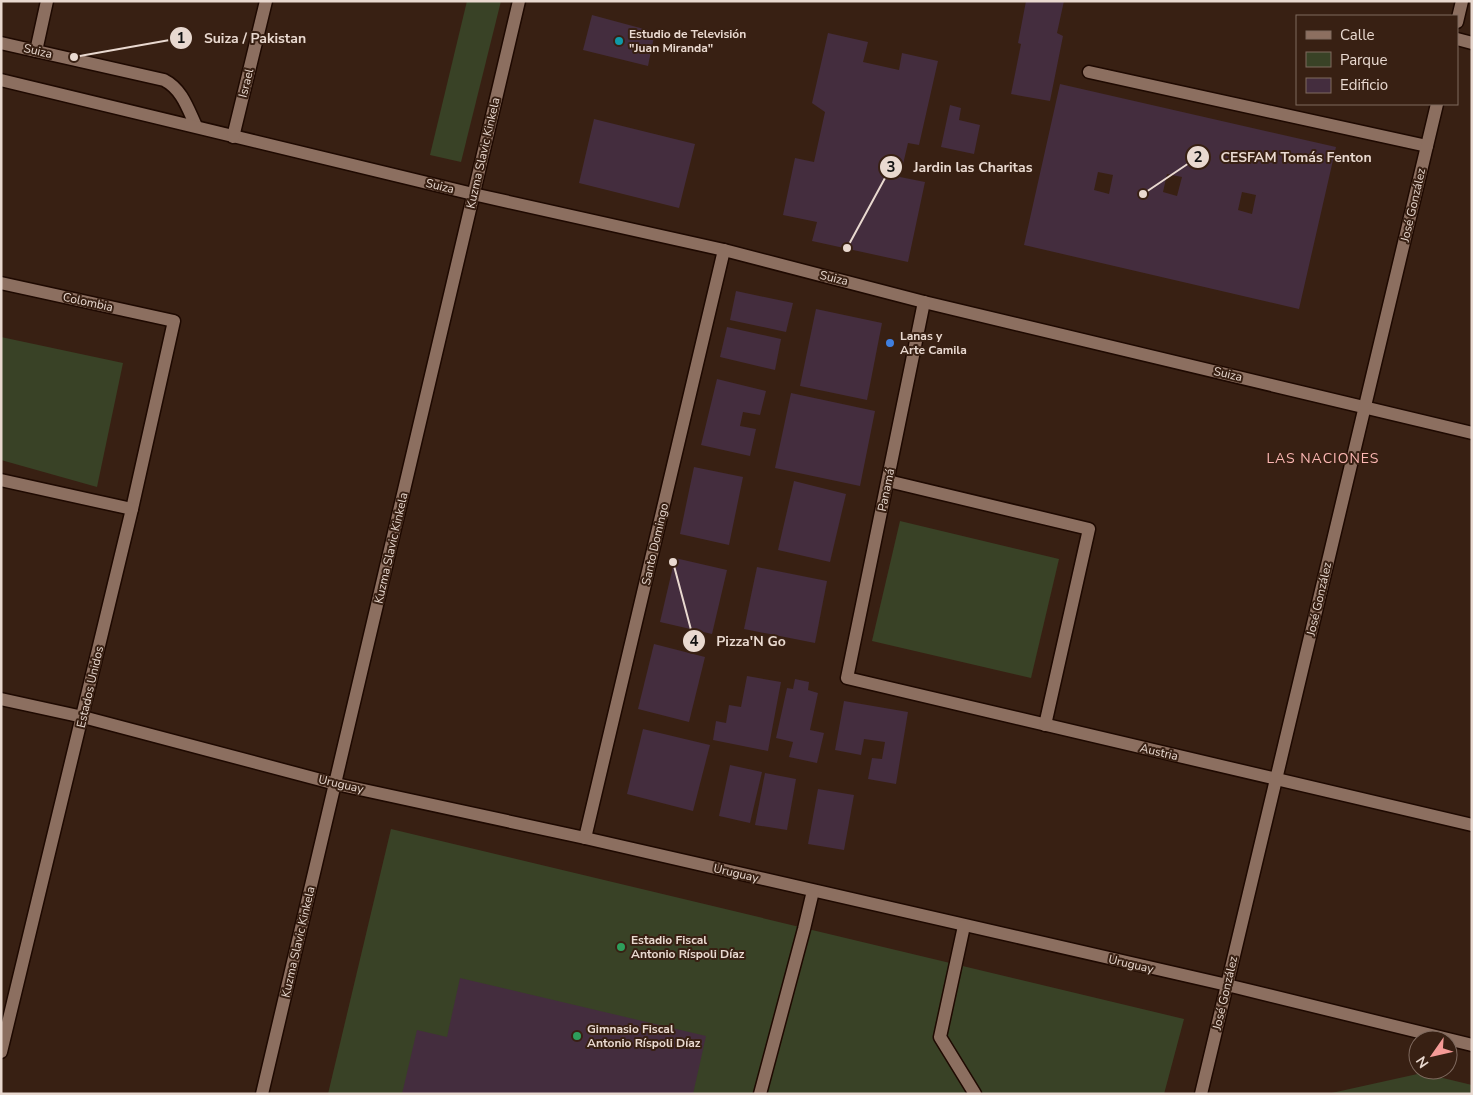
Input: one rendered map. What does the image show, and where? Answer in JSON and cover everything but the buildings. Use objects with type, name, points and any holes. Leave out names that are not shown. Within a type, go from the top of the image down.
[{"type":"street","points":[[36,51],[47,1]]},
{"type":"street","name":"Israel","points":[[233,137],[266,1]]},
{"type":"street","name":"Kuzma Slavic Kinkela","points":[[262,1094],[519,1]]},
{"type":"street","points":[[1458,18],[1462,1]]},
{"type":"street","points":[[1458,39],[1472,43]]},
{"type":"street","name":"Suiza","points":[[1,43],[164,80],[178,90],[196,126]]},
{"type":"street","points":[[1089,72],[1427,146]]},
{"type":"street","name":"Suiza","points":[[1,80],[473,194],[724,250],[924,302],[1472,433]]},
{"type":"street","name":"José González","points":[[1201,1094],[1437,105]]},
{"type":"street","name":"Santo Domingo","points":[[585,838],[724,250]]},
{"type":"street","name":"Colombia","points":[[1,283],[174,320]]},
{"type":"street","name":"Panamá","points":[[847,678],[924,302]]},
{"type":"street","name":"Estados Unidos","points":[[1,1052],[83,717],[174,320]]},
{"type":"street","points":[[1,480],[132,509]]},
{"type":"street","points":[[888,481],[1089,528],[1045,725]]},
{"type":"street","name":"Austria","points":[[847,678],[1472,825]]},
{"type":"street","name":"Uruguay","points":[[1,699],[83,717],[336,784],[585,838],[1227,985],[1472,1045]]},
{"type":"street","points":[[760,1094],[813,891]]},
{"type":"street","points":[[964,926],[940,1037],[975,1094]]},
{"type":"green space","points":[[467,1],[501,1],[461,162],[430,155]]},
{"type":"green space","points":[[1,337],[123,363],[97,487],[1,460]]},
{"type":"green space","points":[[900,521],[1059,559],[1031,678],[872,641]]},
{"type":"green space","name":"Estadio Fiscal Antonio Ríspoli Díaz","points":[[391,829],[1184,1019],[1164,1094],[328,1094]]},
{"type":"green space","points":[[1408,1076],[1408,1080],[1451,1080],[1472,1085],[1472,1094],[1327,1094]]},
{"type":"place","name":"Estudio de Televisión \"Juan Miranda\"","points":[[619,41]]},
{"type":"place","name":"Suiza / Pakistan","points":[[74,57]]},
{"type":"place","name":"CESFAM Tomás Fenton","points":[[1143,194]]},
{"type":"place","name":"Jardin las Charitas","points":[[847,248]]},
{"type":"place","name":"Lanas y Arte Camila","points":[[890,343]]},
{"type":"place","name":"Pizza'N Go","points":[[673,562]]},
{"type":"place","name":"Estadio Fiscal Antonio Ríspoli Díaz","points":[[621,947]]},
{"type":"place","name":"Gimnasio Fiscal Antonio Ríspoli Díaz","points":[[577,1036]]},
{"type":"district","name":"LAS NACIONES","points":[[1323,458]]}]
